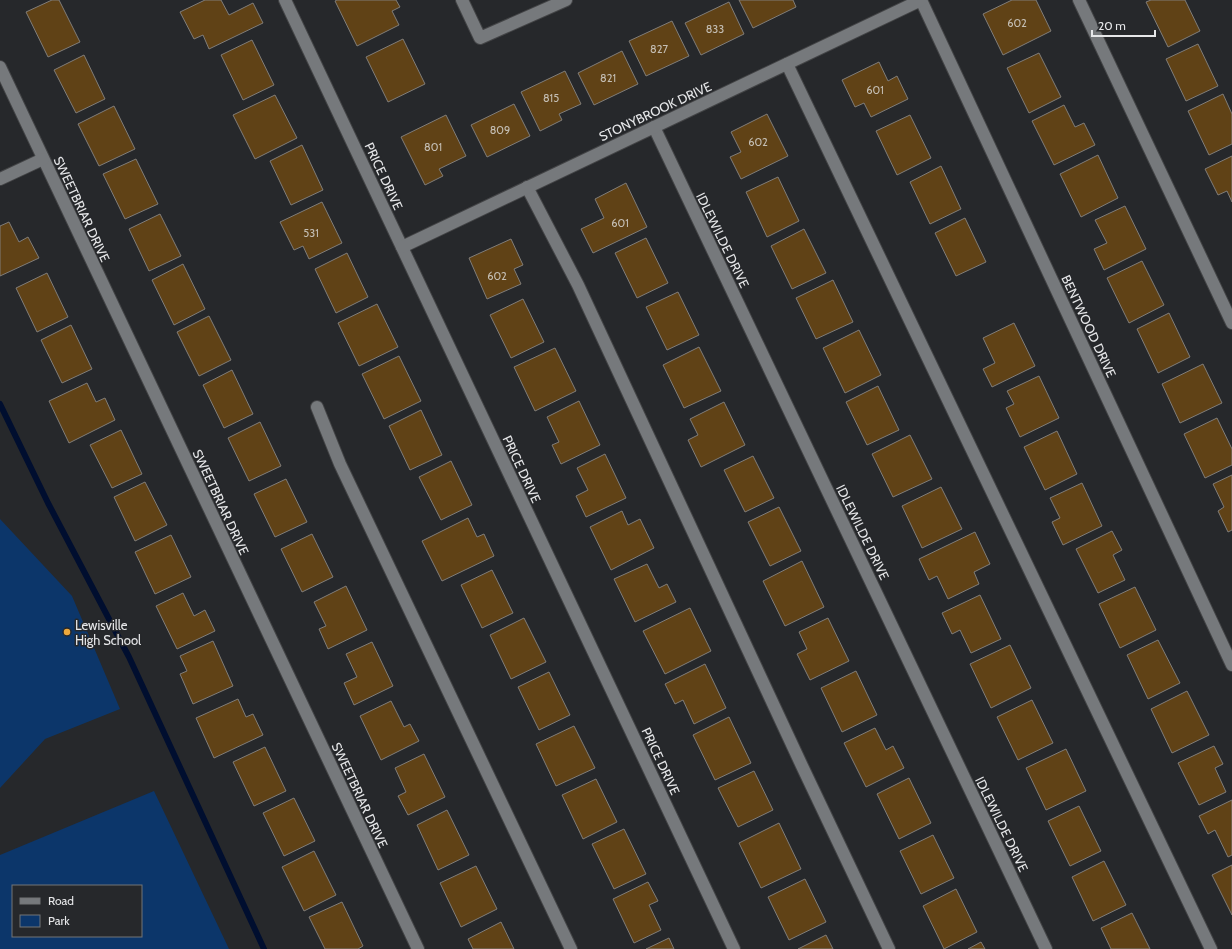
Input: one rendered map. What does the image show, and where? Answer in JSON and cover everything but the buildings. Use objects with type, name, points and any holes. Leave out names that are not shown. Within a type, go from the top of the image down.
[{"type":"street","name":"PRICE DRIVE","points":[[285,0],[734,949]]},
{"type":"street","points":[[462,0],[480,38],[566,0]]},
{"type":"street","name":"STONYBROOK DRIVE","points":[[402,247],[921,0]]},
{"type":"street","name":"BENTWOOD DRIVE","points":[[921,0],[1232,664]]},
{"type":"street","points":[[1079,0],[1232,323]]},
{"type":"street","points":[[787,64],[1211,949]]},
{"type":"street","name":"SWEETBRIAR DRIVE","points":[[0,67],[418,949]]},
{"type":"street","name":"IDLEWILDE DRIVE","points":[[654,127],[1046,949]]},
{"type":"street","points":[[0,179],[43,159]]},
{"type":"street","points":[[527,187],[578,285],[889,949]]},
{"type":"street","points":[[317,407],[340,464],[571,949]]},
{"type":"green space","points":[[0,519],[72,596],[120,709],[45,739],[0,788]]},
{"type":"green space","points":[[154,791],[229,949],[0,949],[0,855]]},
{"type":"waterway","points":[[0,404],[48,503],[129,657],[264,949]]},
{"type":"place","name":"Lewisville High School","points":[[67,632]]}]
